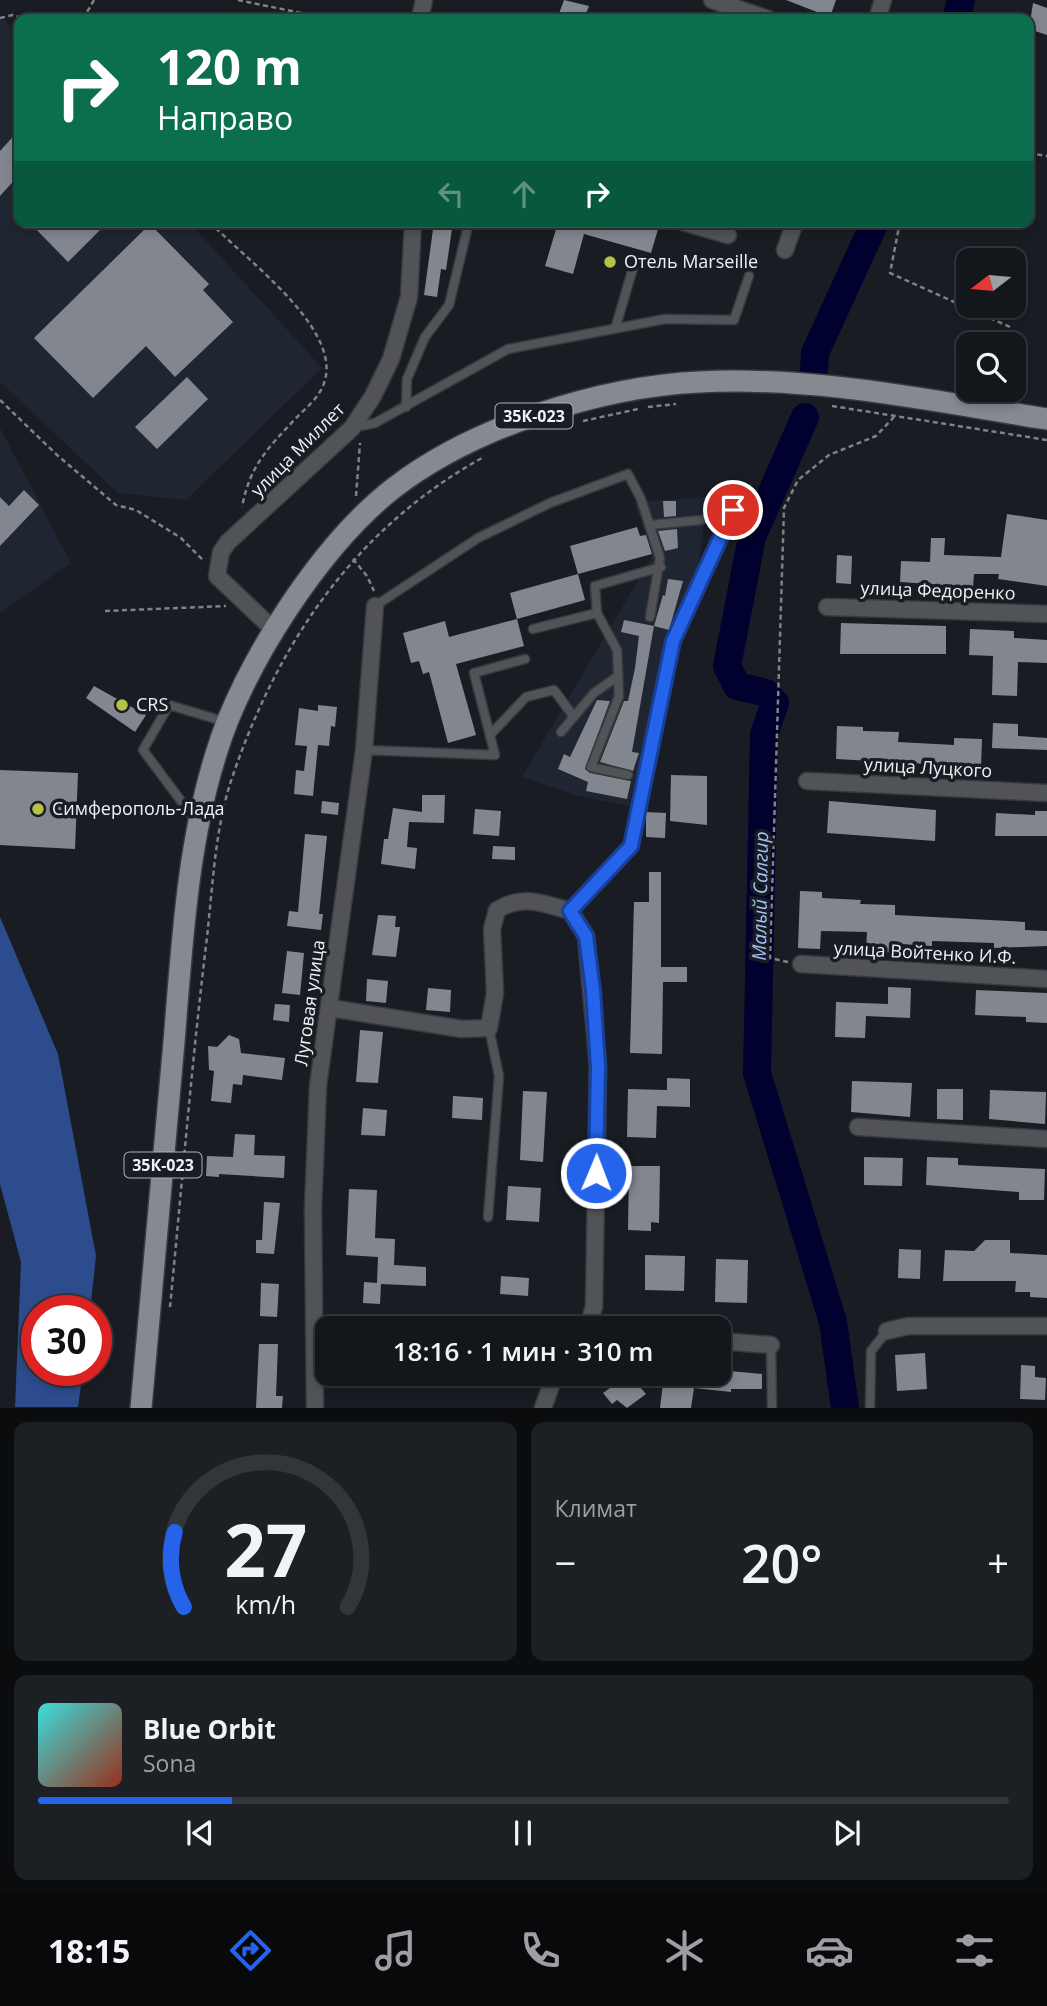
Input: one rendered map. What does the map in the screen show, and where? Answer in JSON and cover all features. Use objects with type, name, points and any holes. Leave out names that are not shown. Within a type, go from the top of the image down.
[{"type":"main road","name":"35К-023","points":[[141,1408],[182,939],[209,776],[226,722],[274,630],[337,545],[396,486],[472,441],[519,421],[637,389],[698,382],[757,382],[839,388],[1047,419]]},
{"type":"street","points":[[712,0],[753,14]]},
{"type":"street","name":"улица Миллет","points":[[217,576],[221,552],[357,427],[373,396],[398,334],[409,297],[413,228]]},
{"type":"street","points":[[704,228],[728,235]]},
{"type":"street","points":[[785,250],[793,228]]},
{"type":"street","points":[[217,576],[274,630]]},
{"type":"street","name":"Луговая улица","points":[[315,1408],[313,1208],[317,1086],[330,1009],[364,750],[375,606]]},
{"type":"street","name":"улица Федоренко","points":[[827,607],[1047,614]]},
{"type":"street","name":"улица Луцкого","points":[[807,781],[1047,793]]},
{"type":"street","points":[[330,1009],[463,1029],[489,1028],[495,993],[492,929],[497,911],[513,901],[539,902],[570,911],[586,936],[598,1066],[594,1307],[591,1316]]},
{"type":"street","name":"улица Войтенко И.Ф.","points":[[801,964],[1047,979]]},
{"type":"street","points":[[858,1127],[1047,1139]]},
{"type":"street","points":[[887,1331],[908,1326],[1047,1326]]},
{"type":"street","points":[[731,1342],[771,1345]]},
{"type":"street","points":[[543,1408],[551,1386]]},
{"type":"lane","points":[[407,407],[407,379],[425,337],[449,305],[468,228]]},
{"type":"lane","points":[[616,326],[633,268]]},
{"type":"lane","points":[[357,427],[375,423],[407,407],[508,349],[616,326],[665,319],[734,320],[749,276]]},
{"type":"lane","points":[[375,606],[478,538],[550,503],[628,474],[650,525],[661,567],[650,617]]},
{"type":"lane","points":[[570,911],[631,846],[673,641],[733,510],[701,520],[650,525]]},
{"type":"lane","points":[[628,775],[591,767],[620,696],[617,650],[597,613],[594,586],[661,567]]},
{"type":"lane","points":[[533,629],[597,613]]},
{"type":"lane","points":[[364,750],[495,755],[474,673],[525,659]]},
{"type":"lane","points":[[561,733],[594,693],[618,676]]},
{"type":"lane","points":[[490,734],[526,697],[554,690],[574,717]]},
{"type":"lane","points":[[199,825],[144,750],[169,705],[226,722]]},
{"type":"lane","points":[[488,1217],[499,1076],[489,1028]]},
{"type":"lane","points":[[870,1408],[871,1351],[887,1331]]},
{"type":"lane","points":[[771,1345],[772,1408]]},
{"type":"path","points":[[238,0],[306,14]]},
{"type":"path","points":[[216,228],[293,302],[319,339],[326,363],[325,380],[318,395],[261,456],[247,483],[237,535]]},
{"type":"path","points":[[899,228],[890,273],[1010,327]]},
{"type":"path","points":[[0,400],[57,455],[116,505],[136,510],[181,538],[217,576]]},
{"type":"path","points":[[581,421],[688,402]]},
{"type":"path","points":[[827,405],[1047,440]]},
{"type":"path","points":[[801,964],[770,958],[784,508],[798,480],[829,455],[876,436],[894,417]]},
{"type":"path","points":[[352,503],[357,427]]},
{"type":"path","points":[[169,1312],[199,1000],[219,840],[232,778],[247,737],[295,640],[332,583],[411,503],[491,454]]},
{"type":"path","points":[[353,559],[373,586],[375,606]]},
{"type":"path","points":[[105,611],[218,608],[243,602]]},
{"type":"shaded area","points":[[0,15],[14,30],[14,228],[194,228],[322,368],[186,500],[118,493],[0,382]]},
{"type":"shaded area","points":[[0,428],[71,563],[0,613]]},
{"type":"shaded area","points":[[708,497],[696,579],[666,643],[629,806],[578,796],[522,777],[653,555],[634,502]]},
{"type":"shaded area","points":[[0,917],[58,1054],[96,1256],[92,1295],[21,1295],[21,1386],[81,1386],[78,1407],[15,1407],[21,1262],[0,1184]]},
{"type":"building","points":[[564,0],[589,6],[586,14],[559,14]]},
{"type":"building","points":[[786,0],[836,0],[831,14],[822,14]]},
{"type":"building","points":[[1033,3],[1047,8],[1047,35],[1034,31],[1034,14],[1031,14]]},
{"type":"building","points":[[14,136],[14,181],[0,196],[0,151]]},
{"type":"building","points":[[35,228],[102,228],[68,262]]},
{"type":"building","points":[[146,228],[154,228],[209,284],[203,290],[233,322],[175,377],[146,346],[93,398],[34,338]]},
{"type":"building","points":[[433,228],[452,228],[446,270],[441,269],[437,297],[424,295]]},
{"type":"building","points":[[556,228],[658,228],[651,253],[584,234],[573,274],[545,266]]},
{"type":"building","points":[[187,377],[208,399],[157,449],[135,427]]},
{"type":"building","points":[[24,490],[39,505],[0,546],[0,497],[9,506]]},
{"type":"building","points":[[663,501],[676,501],[676,516],[664,517]]},
{"type":"building","points":[[1007,514],[1047,520],[1047,586],[998,579],[999,574],[974,574],[973,587],[900,582],[901,561],[930,562],[931,538],[945,538],[944,555],[1001,557]]},
{"type":"building","points":[[637,527],[640,536],[646,535],[652,554],[578,574],[570,546]]},
{"type":"building","points":[[677,529],[678,548],[665,551],[658,531]]},
{"type":"building","points":[[837,555],[852,556],[851,584],[836,583]]},
{"type":"building","points":[[578,574],[585,600],[517,619],[510,593]]},
{"type":"building","points":[[668,579],[683,581],[669,630],[654,626]]},
{"type":"building","points":[[517,619],[524,646],[456,664],[476,735],[448,743],[429,672],[423,674],[419,661],[411,663],[403,633],[445,621],[449,637]]},
{"type":"building","points":[[624,620],[654,626],[632,752],[639,753],[633,771],[600,762],[624,701],[628,701],[635,668],[639,636],[621,632]]},
{"type":"building","points":[[841,623],[946,626],[946,654],[840,654]]},
{"type":"building","points":[[970,629],[1014,631],[1014,638],[1047,640],[1047,663],[1018,662],[1017,696],[992,695],[993,656],[969,655]]},
{"type":"building","points":[[94,686],[146,715],[135,732],[86,698]]},
{"type":"building","points":[[597,700],[610,701],[585,769],[590,773],[631,781],[627,799],[586,791],[588,782],[558,769],[564,754],[570,757]]},
{"type":"building","points":[[318,705],[337,707],[335,727],[331,726],[329,746],[318,745],[313,796],[294,794],[296,770],[304,771],[307,746],[295,745],[299,708],[318,711]]},
{"type":"building","points":[[993,723],[1018,724],[1018,736],[1047,738],[1047,750],[992,748]]},
{"type":"building","points":[[837,726],[863,727],[863,731],[899,732],[898,742],[954,745],[954,738],[982,739],[981,767],[836,759]]},
{"type":"building","name":"Симферополь-Лада","points":[[0,770],[78,773],[75,849],[0,845]]},
{"type":"building","points":[[671,775],[707,776],[707,825],[670,821]]},
{"type":"building","points":[[422,795],[445,795],[444,823],[409,822],[407,847],[417,848],[415,869],[381,864],[384,839],[388,839],[393,808],[422,812]]},
{"type":"building","points":[[322,801],[339,803],[338,815],[321,813]]},
{"type":"building","points":[[829,801],[936,810],[935,841],[827,833]]},
{"type":"building","points":[[475,809],[501,811],[499,836],[473,834]]},
{"type":"building","points":[[1035,811],[1047,811],[1047,836],[995,836],[996,813],[1035,815]]},
{"type":"building","points":[[646,812],[666,813],[665,838],[646,837]]},
{"type":"building","points":[[305,834],[327,836],[319,914],[323,914],[321,930],[287,926],[289,911],[298,912]]},
{"type":"building","points":[[493,846],[515,847],[515,860],[492,859]]},
{"type":"building","points":[[649,872],[661,872],[661,967],[687,967],[687,982],[663,982],[662,1054],[630,1053],[634,902],[649,902]]},
{"type":"building","points":[[800,891],[822,892],[822,898],[861,900],[860,904],[895,905],[895,915],[1025,922],[1025,930],[1047,931],[1047,946],[994,948],[994,943],[932,941],[932,946],[901,944],[900,953],[866,951],[867,932],[821,931],[820,949],[798,948]]},
{"type":"building","points":[[378,915],[396,916],[395,927],[400,927],[396,957],[372,955]]},
{"type":"building","points":[[287,951],[304,953],[300,995],[282,993]]},
{"type":"building","points":[[367,979],[388,981],[386,1003],[366,1001]]},
{"type":"building","points":[[888,987],[911,988],[910,1018],[866,1016],[865,1038],[835,1037],[836,1002],[888,1004]]},
{"type":"building","points":[[428,988],[451,990],[450,1012],[426,1010]]},
{"type":"building","points":[[976,990],[1047,993],[1047,1023],[1026,1022],[1026,1017],[975,1015]]},
{"type":"building","points":[[275,1004],[290,1005],[289,1022],[273,1020]]},
{"type":"building","points":[[360,1030],[383,1032],[378,1083],[356,1082]]},
{"type":"building","points":[[229,1035],[239,1039],[241,1053],[285,1058],[282,1080],[243,1075],[242,1085],[233,1084],[231,1103],[211,1101],[214,1071],[209,1070],[208,1046],[217,1047]]},
{"type":"building","points":[[667,1078],[690,1079],[690,1107],[657,1106],[656,1138],[627,1137],[628,1089],[667,1090]]},
{"type":"building","points":[[852,1081],[912,1083],[910,1117],[851,1112]]},
{"type":"building","points":[[937,1089],[963,1089],[963,1120],[937,1119]]},
{"type":"building","points":[[990,1090],[1046,1092],[1045,1124],[989,1119]]},
{"type":"building","points":[[523,1091],[547,1092],[543,1162],[520,1160]]},
{"type":"building","points":[[453,1096],[483,1098],[482,1120],[452,1118]]},
{"type":"building","points":[[363,1108],[387,1110],[385,1136],[361,1135]]},
{"type":"building","points":[[235,1134],[255,1135],[254,1155],[285,1156],[284,1178],[219,1174],[219,1177],[206,1176],[207,1156],[233,1157]]},
{"type":"building","points":[[864,1157],[903,1158],[902,1186],[864,1185]]},
{"type":"building","points":[[927,1157],[958,1158],[958,1165],[1045,1169],[1044,1200],[1019,1200],[1019,1192],[926,1185]]},
{"type":"building","points":[[629,1166],[660,1166],[659,1223],[651,1222],[651,1231],[628,1230]]},
{"type":"building","points":[[508,1186],[541,1188],[539,1222],[506,1220]]},
{"type":"building","points":[[349,1189],[377,1190],[375,1238],[395,1239],[394,1265],[426,1267],[426,1286],[381,1284],[380,1304],[363,1303],[364,1282],[377,1283],[378,1257],[346,1255]]},
{"type":"building","points":[[264,1202],[280,1203],[274,1254],[256,1253],[256,1240],[262,1240]]},
{"type":"building","points":[[985,1240],[1010,1240],[1010,1253],[1047,1255],[1047,1298],[1030,1297],[1030,1292],[1015,1292],[1016,1281],[943,1281],[945,1250],[974,1251]]},
{"type":"building","points":[[899,1249],[921,1250],[920,1279],[898,1278]]},
{"type":"building","points":[[645,1255],[685,1256],[684,1291],[645,1290]]},
{"type":"building","points":[[716,1259],[748,1260],[747,1303],[715,1302]]},
{"type":"building","points":[[501,1276],[529,1278],[528,1296],[500,1294]]},
{"type":"building","points":[[261,1283],[279,1284],[277,1317],[260,1316]]},
{"type":"building","points":[[259,1344],[278,1344],[276,1396],[283,1396],[282,1408],[256,1408]]},
{"type":"building","points":[[925,1353],[927,1389],[897,1391],[895,1355]]},
{"type":"building","points":[[1021,1365],[1035,1366],[1035,1377],[1046,1378],[1045,1400],[1020,1399]]},
{"type":"building","points":[[731,1371],[762,1374],[762,1389],[731,1389],[731,1392],[694,1388],[691,1408],[660,1408],[663,1386],[731,1386]]},
{"type":"building","points":[[613,1386],[639,1386],[646,1394],[627,1408],[617,1400],[612,1404],[603,1393]]},
{"type":"waterway","name":"Малый Салгир","points":[[957,14],[961,0]]},
{"type":"waterway","name":"Малый Салгир","points":[[814,369],[815,353],[872,228]]},
{"type":"waterway","name":"Малый Салгир","points":[[805,417],[752,537],[727,666],[737,686],[766,693],[775,703],[764,734],[757,1073],[833,1322],[845,1408]]},
{"type":"place","name":"Отель Marseille","points":[[610,262]]},
{"type":"place","name":"CRS","points":[[122,705]]},
{"type":"place","name":"Симферополь-Лада","points":[[38,809]]},
{"type":"route","points":[[596,1173],[598,1066],[593,990],[586,936],[570,911],[631,846],[658,703],[673,641],[733,510]]}]
